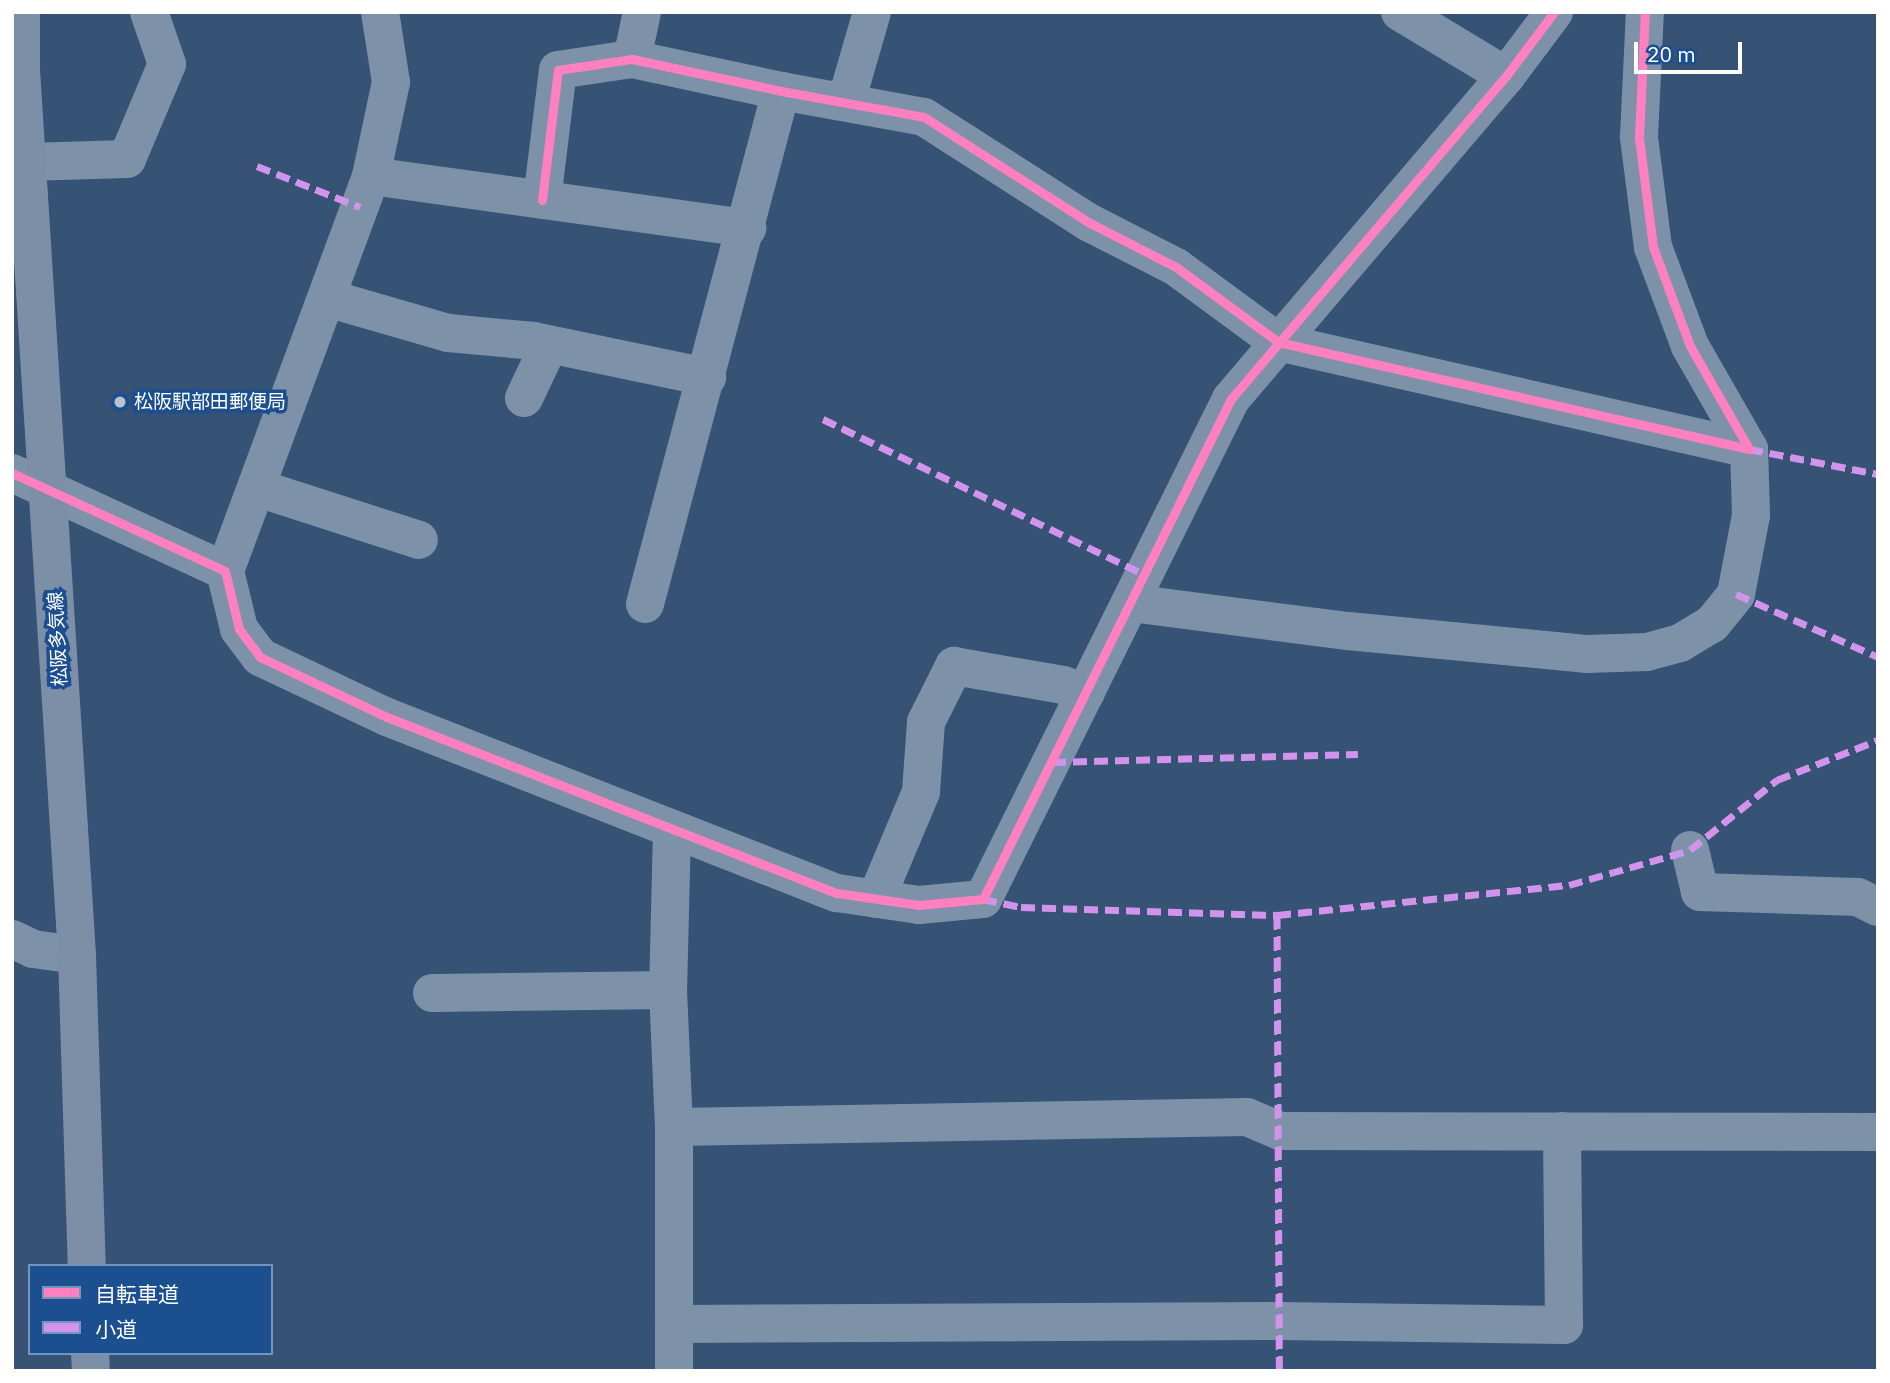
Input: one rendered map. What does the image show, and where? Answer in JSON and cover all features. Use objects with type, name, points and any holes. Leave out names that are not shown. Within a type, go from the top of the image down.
[{"type":"main road","name":"松阪多気線","points":[[18,31],[77,955],[87,1264]]},
{"type":"street","points":[[27,162],[127,159],[167,64],[149,12]]},
{"type":"street","points":[[380,12],[391,82],[371,176],[258,488],[225,571],[239,629],[260,657],[387,717],[836,893],[919,905],[983,899],[1231,399],[1506,76],[1554,12]]},
{"type":"street","points":[[632,59],[642,12]]},
{"type":"street","points":[[846,102],[872,12]]},
{"type":"street","points":[[1399,12],[1506,76]]},
{"type":"street","points":[[1131,603],[1348,631],[1588,654],[1647,652],[1680,643],[1712,624],[1736,594],[1751,515],[1749,449],[1690,346],[1653,247],[1640,136],[1645,12]]},
{"type":"street","points":[[542,200],[558,70],[632,59],[781,92],[924,117],[1090,223],[1176,267],[1278,342],[1749,449]]},
{"type":"street","points":[[645,604],[781,92]]},
{"type":"street","points":[[371,176],[747,228]]},
{"type":"street","points":[[327,298],[448,333],[549,345],[707,377]]},
{"type":"street","points":[[524,398],[549,345]]},
{"type":"street","points":[[12,473],[225,571]]},
{"type":"street","points":[[258,488],[419,540]]},
{"type":"street","points":[[876,899],[921,792],[926,722],[954,666],[1063,685],[1086,693]]},
{"type":"street","points":[[672,830],[668,990],[674,1127],[674,1371]]},
{"type":"street","points":[[1690,850],[1700,892],[1858,897],[1878,907]]},
{"type":"street","points":[[12,939],[33,949],[77,955]]},
{"type":"street","points":[[432,993],[668,990]]},
{"type":"street","points":[[674,1127],[1247,1117],[1280,1131],[1878,1132]]},
{"type":"street","points":[[674,1324],[1279,1321],[1564,1325],[1562,1131]]},
{"type":"marked path","points":[[257,166],[360,207]]},
{"type":"marked path","points":[[823,419],[1145,575]]},
{"type":"marked path","points":[[1749,449],[1878,474]]},
{"type":"marked path","points":[[1736,594],[1878,657]]},
{"type":"marked path","points":[[983,899],[1021,907],[1277,915],[1569,885],[1690,850],[1777,780],[1878,740]]},
{"type":"marked path","points":[[1052,762],[1358,754]]},
{"type":"marked path","points":[[1277,915],[1279,1371]]},
{"type":"cycle path","points":[[12,473],[225,571],[239,629],[260,657],[387,717],[837,893],[919,905],[983,899],[1231,399],[1506,76],[1554,12]]},
{"type":"cycle path","points":[[542,200],[558,70],[632,59],[781,91],[924,117],[1090,223],[1176,267],[1278,342],[1749,449],[1690,346],[1653,247],[1639,137],[1645,12]]},
{"type":"place","name":"松阪駅部田郵便局","points":[[120,402]]}]
